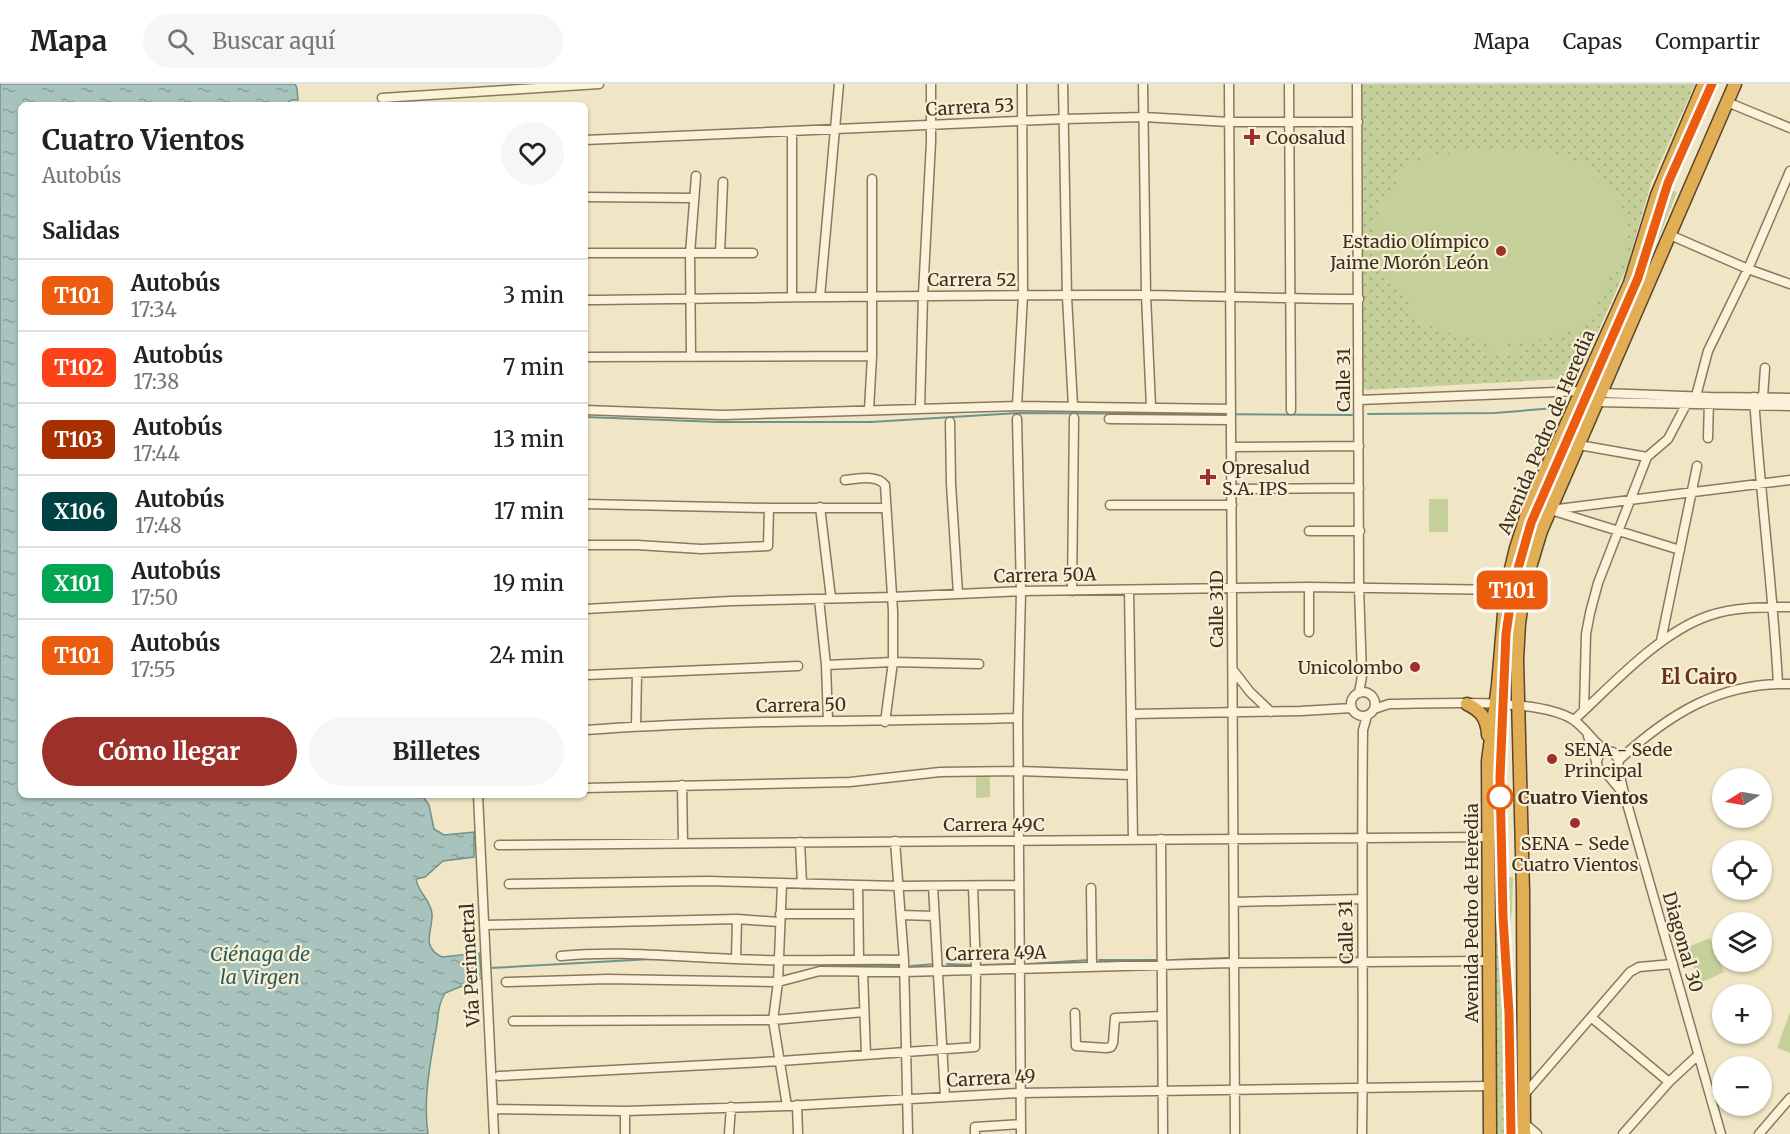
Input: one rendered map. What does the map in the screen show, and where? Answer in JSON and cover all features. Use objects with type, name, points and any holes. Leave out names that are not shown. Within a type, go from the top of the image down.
[{"type":"highway","name":"Avenida Pedro de Heredia","points":[[1490,1134],[1488,755],[1496,704],[1506,590],[1522,528],[1580,391],[1630,283],[1657,195],[1704,84]]},
{"type":"highway","name":"Avenida Pedro de Heredia","points":[[1524,1129],[1523,880],[1517,659],[1520,609],[1530,563],[1550,510],[1735,84]]},
{"type":"highway","points":[[1467,704],[1478,710],[1485,720],[1488,755]]},
{"type":"street","points":[[382,98],[599,84]]},
{"type":"street","points":[[820,297],[839,84]]},
{"type":"street","points":[[920,409],[923,295],[932,126],[931,84]]},
{"type":"street","points":[[1017,406],[1023,295],[1024,121],[1022,84]]},
{"type":"street","points":[[1063,84],[1067,297],[1073,406]]},
{"type":"street","points":[[1143,84],[1146,295],[1151,407]]},
{"type":"street","name":"Calle 31D","points":[[1229,84],[1235,1134]]},
{"type":"street","points":[[1289,84],[1291,410]]},
{"type":"street","name":"Calle 31","points":[[1357,84],[1359,588],[1362,676],[1367,694],[1375,702],[1374,709]]},
{"type":"street","points":[[1727,102],[1790,128]]},
{"type":"street","name":"Carrera 53","points":[[588,140],[1144,117],[1229,122],[1358,122]]},
{"type":"street","points":[[792,131],[792,297]]},
{"type":"street","points":[[1584,710],[1586,634],[1598,583],[1647,457],[1668,440],[1687,403],[1696,396],[1708,351],[1748,269],[1790,171]]},
{"type":"street","points":[[691,355],[690,254],[696,176]]},
{"type":"street","points":[[869,410],[872,356],[872,180]]},
{"type":"street","points":[[720,253],[723,183]]},
{"type":"street","points":[[588,197],[694,198]]},
{"type":"street","points":[[1670,236],[1790,284]]},
{"type":"street","points":[[588,254],[753,253]]},
{"type":"street","name":"Carrera 52","points":[[588,300],[871,298],[923,295],[1067,297],[1146,295],[1359,299]]},
{"type":"street","points":[[588,357],[872,356]]},
{"type":"street","points":[[1763,398],[1765,368]]},
{"type":"street","points":[[1359,400],[1580,391]]},
{"type":"street","points":[[1600,397],[1696,396],[1709,401]]},
{"type":"street","points":[[1600,397],[1687,403],[1754,402],[1790,406]]},
{"type":"street","points":[[1754,402],[1763,398],[1790,398]]},
{"type":"street","points":[[1708,438],[1709,401]]},
{"type":"street","points":[[1754,402],[1760,483],[1774,607],[1778,684]]},
{"type":"street","points":[[588,410],[723,415],[1017,406],[1231,408]]},
{"type":"street","points":[[1072,591],[1074,418]]},
{"type":"street","points":[[1017,419],[1022,591],[1018,718],[1021,1134]]},
{"type":"street","points":[[1109,419],[1231,420]]},
{"type":"street","points":[[950,422],[951,484],[958,594]]},
{"type":"street","points":[[1579,445],[1647,457]]},
{"type":"street","points":[[1231,447],[1359,446]]},
{"type":"street","points":[[1662,641],[1697,466]]},
{"type":"street","points":[[845,480],[876,479],[885,485],[892,597],[893,662],[885,722]]},
{"type":"street","points":[[1550,510],[1790,480]]},
{"type":"street","points":[[1232,489],[1359,488]]},
{"type":"street","points":[[588,504],[885,508]]},
{"type":"street","points":[[1110,505],[1232,505]]},
{"type":"street","points":[[820,507],[831,598]]},
{"type":"street","points":[[588,545],[701,549],[768,546],[769,508]]},
{"type":"street","points":[[1550,510],[1680,550]]},
{"type":"street","points":[[1310,531],[1360,531]]},
{"type":"street","points":[[1309,587],[1309,633]]},
{"type":"street","name":"Carrera 50A","points":[[588,609],[1022,591],[1309,587],[1506,590]]},
{"type":"street","points":[[1129,590],[1133,840]]},
{"type":"street","points":[[819,599],[826,665],[828,721]]},
{"type":"street","points":[[1574,720],[1662,641],[1707,616],[1729,611],[1790,607]]},
{"type":"street","points":[[826,665],[893,662],[978,664]]},
{"type":"street","points":[[588,675],[798,666]]},
{"type":"street","points":[[1232,670],[1271,712]]},
{"type":"street","points":[[636,726],[637,674]]},
{"type":"street","points":[[1588,736],[1599,770],[1607,774],[1613,773],[1635,744],[1685,709],[1715,695],[1738,689],[1790,684]]},
{"type":"street","points":[[1131,714],[1271,712],[1340,708],[1352,705],[1367,694],[1389,704]]},
{"type":"street","points":[[1352,705],[1364,716],[1374,709],[1389,704],[1496,704],[1546,710],[1574,720],[1588,736],[1608,751],[1616,754],[1618,764]]},
{"type":"street","name":"Calle 31","points":[[1362,1134],[1361,838],[1364,716]]},
{"type":"street","name":"Carrera 50","points":[[588,730],[636,726],[1018,718]]},
{"type":"street","points":[[1596,764],[1598,757],[1608,751],[1635,744]]},
{"type":"street","name":"Diagonal 30","points":[[1618,764],[1624,793],[1721,1134]]},
{"type":"street","points":[[588,788],[850,782],[940,772],[1019,771],[1132,775]]},
{"type":"street","name":"Diagonal 30","points":[[1607,774],[1624,793]]},
{"type":"street","points":[[682,785],[683,843]]},
{"type":"street","name":"Vía Perimetral","points":[[478,798],[494,1134]]},
{"type":"street","name":"Carrera 49C","points":[[499,845],[1488,837]]},
{"type":"street","points":[[1161,840],[1163,1134]]},
{"type":"street","points":[[895,841],[904,960],[908,1134]]},
{"type":"street","points":[[800,842],[802,884]]},
{"type":"street","points":[[509,884],[707,881],[899,886],[1019,885]]},
{"type":"street","points":[[782,884],[779,918],[780,959],[773,1020],[798,1134]]},
{"type":"street","points":[[858,885],[859,959]]},
{"type":"street","points":[[933,886],[945,1097]]},
{"type":"street","points":[[499,1076],[781,1062],[975,1047],[976,970],[973,886]]},
{"type":"street","points":[[1091,888],[1092,967]]},
{"type":"street","points":[[1234,902],[1362,899]]},
{"type":"street","points":[[484,925],[858,914]]},
{"type":"street","points":[[901,915],[934,916]]},
{"type":"street","points":[[736,919],[736,959]]},
{"type":"street","points":[[561,956],[640,953],[736,959],[904,960]]},
{"type":"street","name":"Carrera 49A","points":[[506,982],[608,979],[778,982],[820,971],[904,972],[1234,963],[1489,961]]},
{"type":"street","points":[[1524,1096],[1634,969],[1655,964],[1673,964]]},
{"type":"street","points":[[863,972],[866,1055]]},
{"type":"street","points":[[513,1020],[773,1020],[864,1012]]},
{"type":"street","points":[[1075,1013],[1076,1046],[1106,1048],[1111,1047],[1113,1043],[1115,1018],[1162,1016]]},
{"type":"street","points":[[1592,1018],[1669,1082]]},
{"type":"street","points":[[1623,1134],[1669,1082],[1698,1055]]},
{"type":"street","name":"Carrera 49","points":[[493,1109],[625,1111],[792,1106],[1020,1093],[1163,1089],[1490,1086]]},
{"type":"street","points":[[1760,1134],[1790,1098]]},
{"type":"street","points":[[729,1134],[731,1107]]},
{"type":"street","points":[[625,1111],[625,1134]]},
{"type":"street","points":[[975,1130],[1021,1124]]},
{"type":"street","points":[[1524,1129],[1537,1134]]},
{"type":"green space","points":[[1362,84],[1695,84],[1651,183],[1627,267],[1577,378],[1366,390],[1362,387]]},
{"type":"green space","name":"Estadio Olímpico Jaime Morón León","points":[[1426,151],[1428,158],[1443,154],[1444,157],[1448,157],[1449,152],[1552,151],[1552,158],[1557,159],[1557,155],[1570,157],[1570,161],[1583,162],[1597,170],[1593,178],[1600,183],[1603,180],[1612,191],[1629,229],[1627,230],[1628,242],[1624,265],[1617,264],[1604,289],[1592,300],[1601,313],[1579,326],[1556,335],[1506,343],[1506,350],[1522,350],[1522,356],[1483,356],[1483,350],[1496,350],[1496,342],[1449,333],[1405,312],[1412,299],[1394,281],[1387,285],[1375,244],[1379,243],[1378,234],[1374,234],[1382,205],[1400,182],[1396,176],[1410,164],[1421,161],[1419,153]]},
{"type":"green space","points":[[1671,190],[1677,192],[1634,299]]},
{"type":"green space","points":[[1429,499],[1448,499],[1448,532],[1429,532]]},
{"type":"green space","points":[[1492,757],[1496,757],[1497,887],[1507,1024],[1509,1134],[1494,1134]]},
{"type":"green space","points":[[976,774],[990,774],[990,797],[976,798]]},
{"type":"green space","points":[[1505,877],[1513,877],[1509,933],[1506,911]]},
{"type":"green space","points":[[1710,938],[1712,972],[1724,972],[1700,983],[1686,948]]},
{"type":"green space","points":[[1790,1012],[1790,1053],[1777,1048]]},
{"type":"water","name":"Ciénaga de la Virgen","points":[[0,84],[295,84],[298,100],[289,102],[18,102],[18,798],[424,798],[429,805],[434,829],[444,835],[474,832],[474,857],[443,861],[425,877],[416,879],[431,909],[429,943],[435,953],[442,957],[479,953],[482,978],[445,993],[441,1003],[428,1082],[426,1108],[428,1134],[0,1134]]},
{"type":"waterway","points":[[1368,414],[1495,413],[1566,407]]},
{"type":"waterway","points":[[588,417],[719,422],[871,422],[1019,413],[1352,415]]},
{"type":"waterway","points":[[1174,960],[1228,958]]},
{"type":"waterway","points":[[490,968],[651,959],[682,960]]},
{"type":"waterway","points":[[1029,964],[1089,960]]},
{"type":"waterway","points":[[1099,960],[1159,960]]},
{"type":"waterway","points":[[807,964],[900,966]]},
{"type":"waterway","points":[[911,966],[935,964]]},
{"type":"waterway","points":[[947,964],[972,965]]},
{"type":"waterway","points":[[982,965],[1018,964]]},
{"type":"bus line","name":"T101","points":[[1511,1134],[1509,992],[1503,917],[1500,777],[1506,634],[1510,601],[1524,540],[1622,317],[1638,278],[1668,183],[1712,84]]},
{"type":"place","name":"Coosalud","points":[[1252,137]]},
{"type":"place","name":"Estadio Olímpico Jaime Morón León","points":[[1501,251]]},
{"type":"place","name":"Opresalud S.A. IPS","points":[[1208,477]]},
{"type":"place","name":"Unicolombo","points":[[1415,667]]},
{"type":"place","name":"SENA - Sede Principal","points":[[1552,759]]},
{"type":"place","name":"Cuatro Vientos","points":[[1500,797]]},
{"type":"place","name":"SENA - Sede Cuatro Vientos","points":[[1575,823]]},
{"type":"district","name":"El Cairo","points":[[1699,676]]}]
